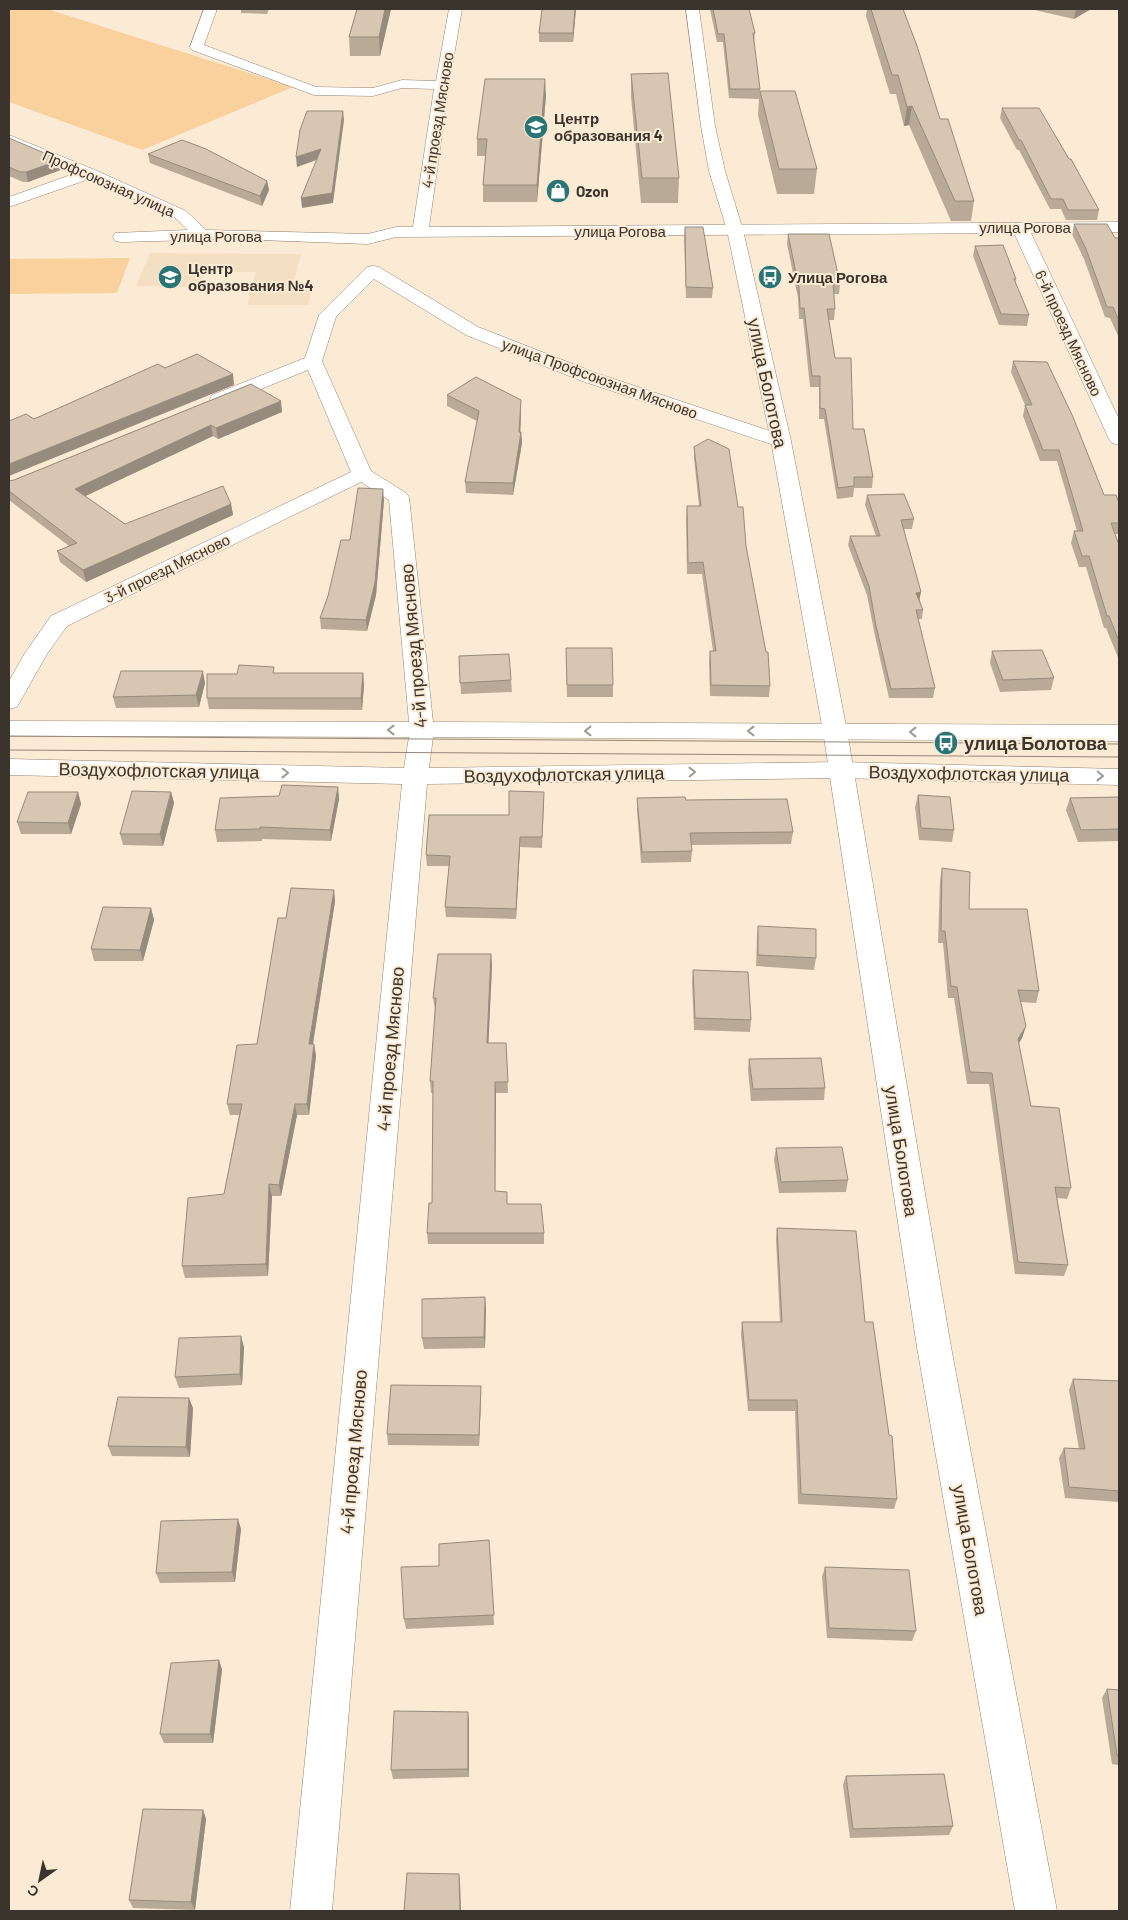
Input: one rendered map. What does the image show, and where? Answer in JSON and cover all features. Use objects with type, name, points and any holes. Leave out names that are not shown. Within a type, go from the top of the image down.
[{"type":"street","points":[[210,9],[197,47],[314,91],[374,92],[402,84],[442,85]]},
{"type":"street","name":"4-й проезд Мясново","points":[[420,232],[442,85],[456,9]]},
{"type":"street","name":"улица Болотова","points":[[692,9],[708,126],[718,171],[735,230],[781,441],[835,731],[934,1347],[1036,1911]]},
{"type":"street","name":"Профсоюзная улица","points":[[9,140],[90,173],[180,214],[202,235]]},
{"type":"street","points":[[9,202],[90,173]]},
{"type":"street","name":"улица Рогова","points":[[121,237],[202,235],[368,239],[396,232],[1020,227],[1119,228]]},
{"type":"street","name":"6-й проезд Мясново","points":[[1020,227],[1119,439]]},
{"type":"street","points":[[362,474],[313,361],[328,315],[373,271],[368,239]]},
{"type":"street","name":"улица Профсоюзная Мясново","points":[[373,271],[472,331],[588,377],[781,441]]},
{"type":"street","points":[[202,406],[313,361]]},
{"type":"street","name":"4-й проезд Мясново","points":[[312,1911],[415,776],[422,730],[400,497],[362,474]]},
{"type":"street","name":"3-й проезд Мясново","points":[[9,702],[36,652],[59,621],[362,474]]},
{"type":"street","points":[[9,728],[1119,733]]},
{"type":"street","name":"Воздухофлотская улица","points":[[9,767],[415,776],[840,770],[1119,777]]},
{"type":"shaded area","points":[[14,9],[47,9],[293,87],[142,150],[9,102],[9,11]]},
{"type":"shaded area","name":"Центр образования №4","points":[[150,253],[301,254],[294,282],[314,283],[308,305],[247,305],[256,272],[203,272],[198,287],[136,286]]},
{"type":"shaded area","points":[[130,258],[117,293],[9,294],[9,259]]},
{"type":"building","points":[[357,9],[385,9],[379,37],[349,37]]},
{"type":"building","points":[[542,9],[575,9],[573,33],[539,33]]},
{"type":"building","points":[[713,9],[749,9],[755,33],[753,33],[760,89],[730,89],[724,34],[718,34]]},
{"type":"building","points":[[871,9],[903,9],[940,119],[948,119],[974,201],[955,201],[912,106],[907,107],[898,75],[892,75]]},
{"type":"building","points":[[668,73],[679,178],[642,178],[631,74]]},
{"type":"building","points":[[485,79],[545,79],[537,185],[483,185],[487,139],[477,139]]},
{"type":"building","points":[[760,91],[795,91],[817,169],[779,169]]},
{"type":"building","points":[[1002,108],[1039,108],[1069,159],[1071,159],[1099,210],[1068,210],[1063,199],[1051,199],[1021,140],[1019,140]]},
{"type":"building","points":[[307,111],[343,111],[332,193],[301,198],[321,149],[296,157],[300,130]]},
{"type":"building","points":[[9,138],[61,160],[26,172],[20,172],[9,167]]},
{"type":"building","points":[[182,140],[206,149],[267,181],[260,196],[148,154]]},
{"type":"building","points":[[1074,224],[1107,224],[1115,238],[1119,238],[1119,321],[1113,307],[1107,307],[1086,249]]},
{"type":"building","points":[[685,227],[703,227],[713,288],[686,287]]},
{"type":"building","points":[[788,234],[829,234],[840,283],[833,283],[835,309],[827,309],[835,358],[851,358],[853,429],[864,429],[873,477],[854,477],[854,486],[838,488],[825,409],[820,408],[820,376],[812,376],[804,308],[800,308],[799,288]]},
{"type":"building","points":[[1003,245],[1016,279],[1014,279],[1029,315],[1001,314],[975,246]]},
{"type":"building","points":[[197,354],[233,374],[9,464],[9,421],[26,414],[34,419],[158,364],[165,368]]},
{"type":"building","points":[[1013,361],[1047,362],[1073,417],[1104,495],[1116,495],[1119,503],[1119,523],[1111,523],[1119,545],[1119,641],[1109,616],[1107,616],[1089,556],[1082,556],[1074,531],[1083,531],[1059,450],[1043,450],[1025,405],[1032,405]]},
{"type":"building","points":[[476,377],[521,400],[519,432],[521,432],[513,483],[465,482],[479,411],[447,395]]},
{"type":"building","points":[[251,384],[281,401],[216,428],[211,425],[75,489],[125,524],[223,486],[231,504],[83,570],[57,551],[77,543],[9,491],[9,481]]},
{"type":"building","points":[[708,439],[729,449],[738,507],[743,507],[746,546],[766,652],[768,652],[770,686],[711,685],[710,651],[716,651],[703,562],[688,563],[687,506],[701,506],[694,447]]},
{"type":"building","points":[[358,488],[383,489],[375,583],[366,620],[320,618],[328,596],[341,540],[350,540]]},
{"type":"building","points":[[904,494],[914,519],[901,520],[921,592],[916,593],[923,610],[916,610],[935,688],[891,689],[876,626],[869,586],[850,536],[880,536],[867,495]]},
{"type":"building","points":[[566,648],[612,648],[613,685],[567,685]]},
{"type":"building","points":[[1042,650],[1054,678],[1003,680],[992,651]]},
{"type":"building","points":[[509,654],[511,680],[460,683],[459,656]]},
{"type":"building","points":[[239,665],[274,667],[273,673],[363,673],[361,698],[207,698],[207,674],[237,674]]},
{"type":"building","points":[[121,671],[203,671],[196,695],[113,697]]},
{"type":"building","points":[[282,785],[338,787],[330,830],[260,827],[260,829],[215,830],[220,798],[279,796]]},
{"type":"building","points":[[132,791],[171,792],[160,834],[120,834]]},
{"type":"building","points":[[509,791],[544,792],[542,837],[520,837],[516,909],[445,907],[450,856],[426,855],[429,815],[509,815]]},
{"type":"building","points":[[28,792],[78,792],[68,823],[17,822]]},
{"type":"building","points":[[918,795],[950,797],[954,830],[921,828]]},
{"type":"building","points":[[685,797],[686,800],[787,799],[793,832],[690,833],[692,851],[642,852],[637,798]]},
{"type":"building","points":[[1119,797],[1119,829],[1081,830],[1070,798]]},
{"type":"building","points":[[942,868],[970,872],[969,909],[1027,909],[1039,991],[1018,990],[1026,1026],[1018,1039],[1031,1106],[1059,1108],[1071,1188],[1055,1187],[1068,1265],[1018,1262],[992,1073],[970,1072],[957,987],[951,986],[945,931],[941,931]]},
{"type":"building","points":[[291,888],[334,890],[309,1044],[314,1044],[307,1104],[295,1104],[279,1185],[269,1184],[266,1264],[182,1266],[188,1198],[224,1194],[242,1104],[227,1104],[237,1045],[257,1044],[278,918],[286,918]]},
{"type":"building","points":[[103,907],[151,908],[140,950],[91,949]]},
{"type":"building","points":[[758,926],[816,929],[816,958],[758,955]]},
{"type":"building","points":[[438,954],[491,954],[487,1043],[506,1043],[508,1082],[495,1082],[495,1191],[507,1192],[507,1204],[541,1204],[544,1233],[427,1233],[429,1203],[432,1203],[433,1081],[430,1081],[436,998],[433,998]]},
{"type":"building","points":[[693,970],[748,972],[751,1020],[695,1018]]},
{"type":"building","points":[[821,1058],[825,1088],[753,1089],[749,1059]]},
{"type":"building","points":[[842,1147],[848,1180],[781,1182],[776,1148]]},
{"type":"building","points":[[777,1228],[856,1231],[865,1322],[873,1322],[889,1435],[892,1436],[897,1499],[801,1494],[797,1400],[749,1400],[742,1322],[782,1322]]},
{"type":"building","points":[[485,1297],[484,1337],[422,1338],[422,1299]]},
{"type":"building","points":[[241,1336],[240,1374],[175,1377],[179,1338]]},
{"type":"building","points":[[1073,1379],[1119,1381],[1119,1491],[1069,1487],[1064,1448],[1085,1449]]},
{"type":"building","points":[[391,1385],[481,1386],[479,1435],[387,1434]]},
{"type":"building","points":[[118,1397],[189,1398],[186,1447],[108,1446]]},
{"type":"building","points":[[238,1519],[232,1572],[156,1573],[161,1521]]},
{"type":"building","points":[[489,1540],[494,1615],[404,1619],[401,1567],[439,1566],[439,1544]]},
{"type":"building","points":[[825,1567],[909,1570],[916,1631],[829,1628]]},
{"type":"building","points":[[219,1660],[210,1734],[160,1734],[171,1663]]},
{"type":"building","points":[[1107,1689],[1119,1690],[1119,1755],[1117,1755]]},
{"type":"building","points":[[394,1711],[468,1712],[468,1769],[391,1770]]},
{"type":"building","points":[[944,1774],[953,1826],[853,1829],[846,1776]]},
{"type":"building","points":[[143,1809],[203,1810],[191,1902],[129,1900]]},
{"type":"building","points":[[407,1873],[459,1874],[460,1911],[404,1911]]},
{"type":"tram line","points":[[9,736],[1119,744]]},
{"type":"tram line","points":[[9,750],[1119,757]]},
{"type":"place","name":"Центр образования 4","points":[[536,127]]},
{"type":"place","name":"Ozon","points":[[558,191]]},
{"type":"place","name":"Центр образования №4","points":[[170,277]]},
{"type":"place","name":"Улица Рогова","points":[[770,277]]},
{"type":"place","name":"улица Болотова","points":[[946,743]]}]
